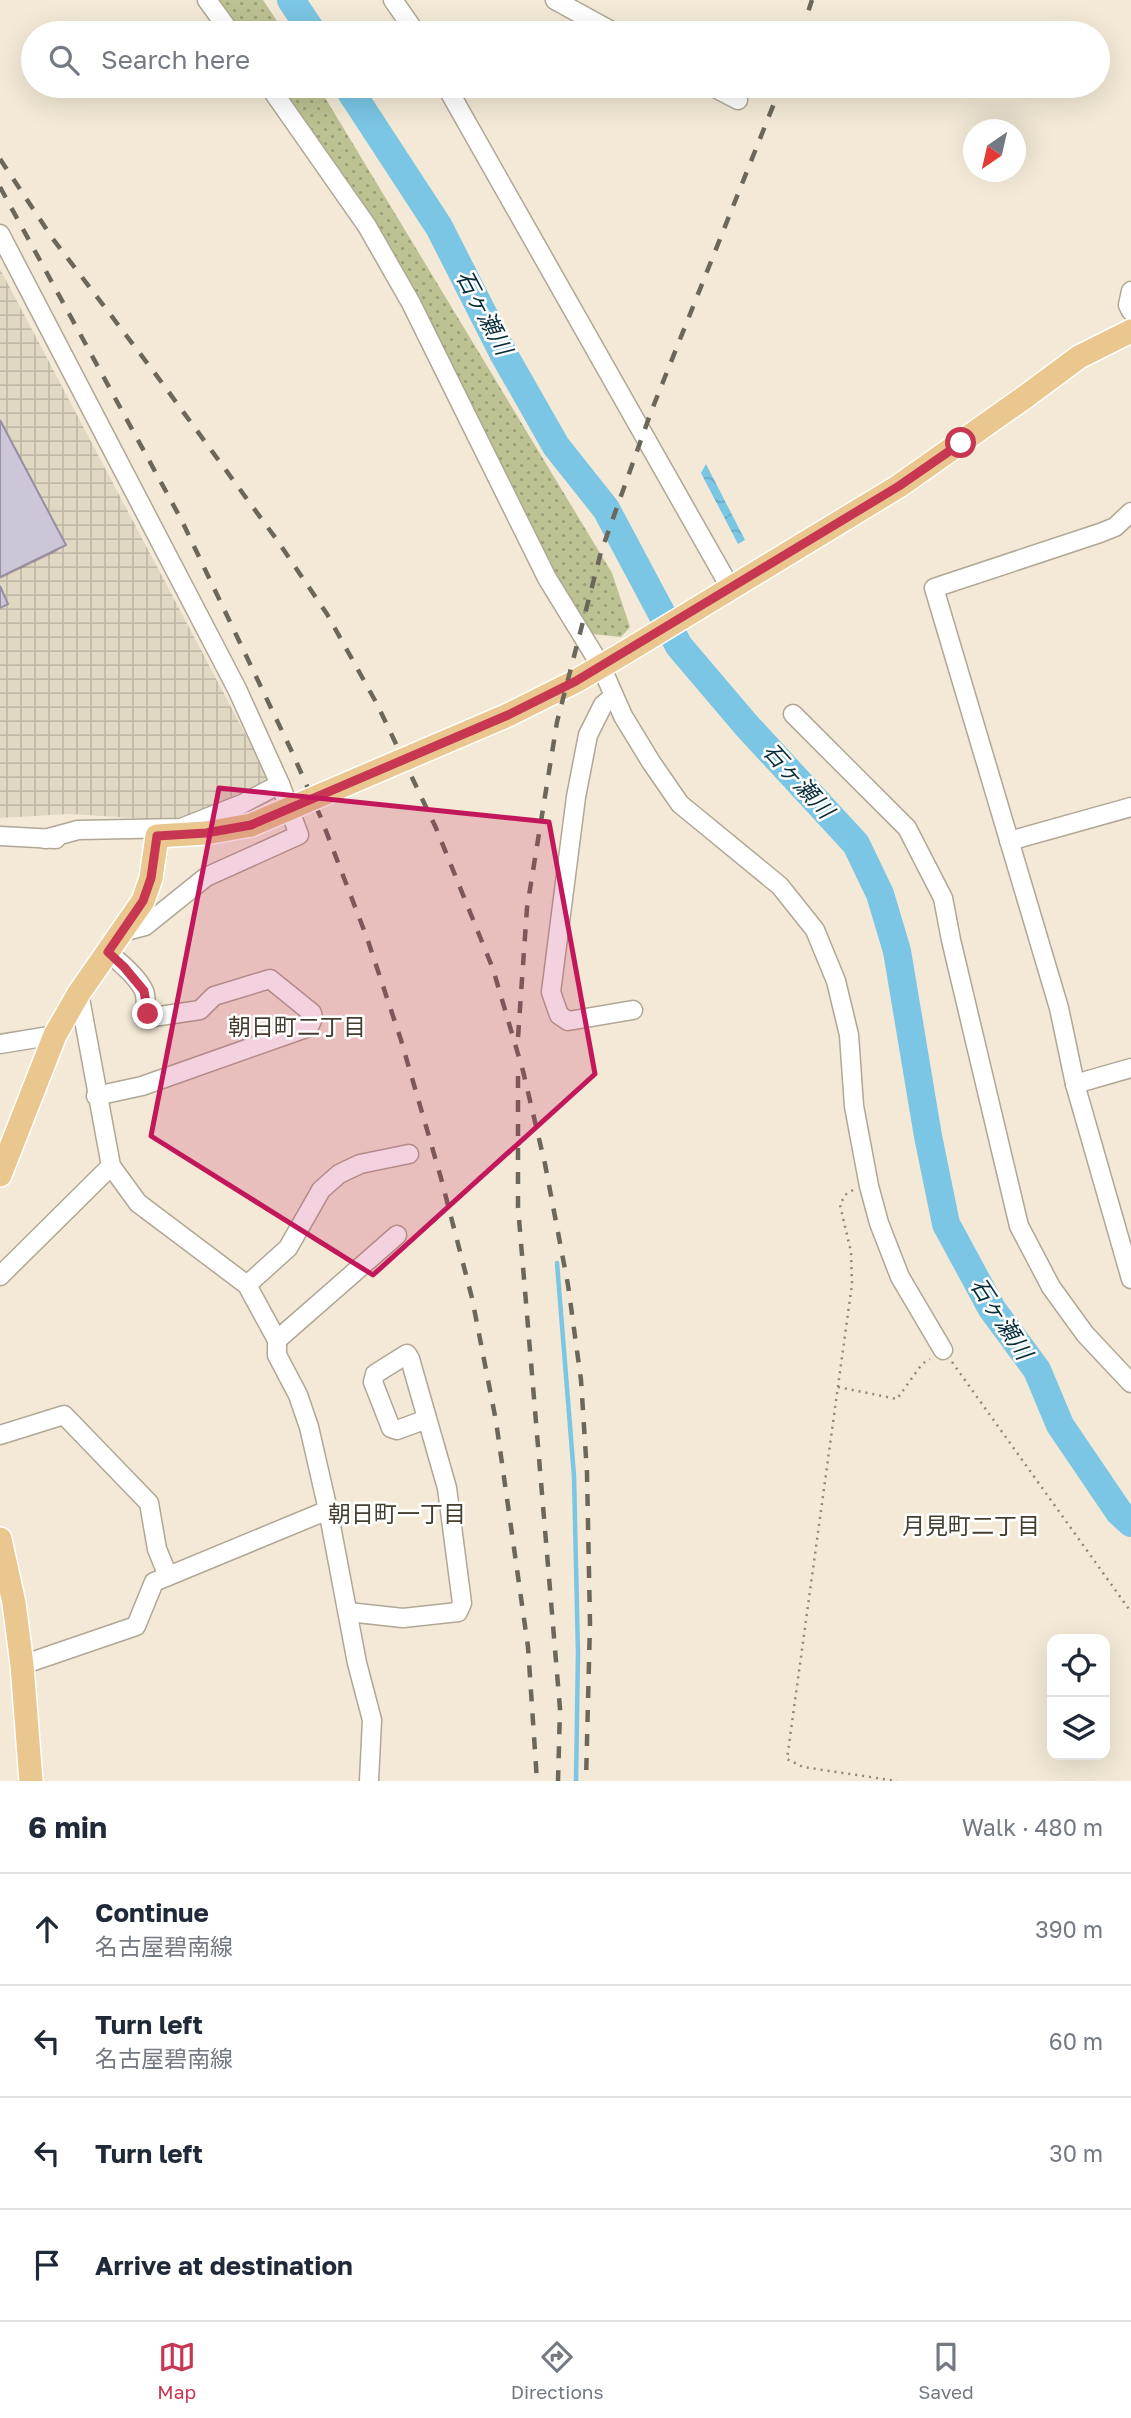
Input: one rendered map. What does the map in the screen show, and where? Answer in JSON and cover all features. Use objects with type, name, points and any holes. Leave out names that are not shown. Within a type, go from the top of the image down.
[{"type":"main road","points":[[0,1175],[55,1035],[79,993],[143,901],[151,878],[157,836],[206,833],[251,825],[508,715],[624,653],[899,486],[1079,356],[1131,331]]},
{"type":"main road","points":[[0,1539],[14,1603],[22,1665],[31,1781]]},
{"type":"street","points":[[207,0],[222,21]]},
{"type":"street","points":[[393,0],[408,21]]},
{"type":"street","points":[[555,0],[593,21]]},
{"type":"street","points":[[277,98],[367,226],[411,303],[547,578],[601,666],[622,716],[680,804],[780,886],[815,930],[836,981],[849,1035],[854,1105],[869,1186],[879,1223],[900,1277],[943,1350]]},
{"type":"street","points":[[453,98],[726,592]]},
{"type":"street","points":[[734,98],[738,100]]},
{"type":"street","points":[[0,234],[237,689],[280,784],[299,835],[206,877],[145,926],[122,932]]},
{"type":"street","points":[[1131,291],[1128,305],[1131,311]]},
{"type":"street","points":[[1131,512],[1115,527],[1100,533],[934,588],[1059,1008],[1075,1084],[1131,1279]]},
{"type":"street","points":[[614,696],[603,705],[588,735],[576,797],[551,992],[559,1015],[568,1021],[633,1010]]},
{"type":"street","points":[[793,714],[906,828],[943,898],[1018,1226],[1058,1296],[1084,1334],[1131,1383]]},
{"type":"street","points":[[45,839],[78,830],[181,828],[242,804],[280,784]]},
{"type":"street","points":[[1009,841],[1131,807]]},
{"type":"street","points":[[0,836],[131,840],[157,836]]},
{"type":"street","points":[[96,1096],[142,1086],[309,1027],[313,1018],[312,1013],[270,979],[214,996],[200,1010],[153,1017],[146,1009],[144,991],[108,952]]},
{"type":"street","points":[[79,993],[111,1166],[138,1203],[247,1285],[277,1340],[277,1355],[298,1395],[309,1427],[328,1510],[357,1663],[372,1720],[369,1781]]},
{"type":"street","points":[[0,1044],[55,1035]]},
{"type":"street","points":[[1075,1084],[1131,1068]]},
{"type":"street","points":[[247,1285],[288,1248],[321,1190],[339,1174],[360,1164],[409,1154]]},
{"type":"street","points":[[0,1276],[111,1166]]},
{"type":"street","points":[[277,1340],[397,1235]]},
{"type":"street","points":[[0,1435],[64,1415],[149,1503],[157,1549],[168,1576]]},
{"type":"street","points":[[348,1612],[403,1618],[458,1612],[460,1608],[462,1603],[447,1489],[427,1419]]},
{"type":"street","points":[[22,1665],[136,1626],[154,1582],[328,1510]]},
{"type":"path","points":[[869,1186],[845,1195],[840,1205],[851,1252],[852,1284],[786,1759],[803,1768],[897,1781]]},
{"type":"path","points":[[838,1387],[897,1399],[922,1364],[943,1350],[1131,1612]]},
{"type":"path","points":[[856,1781],[858,1776]]},
{"type":"highlighted area","points":[[219,788],[549,822],[595,1074],[373,1275],[151,1136]]},
{"type":"shaded area","points":[[0,269],[269,779],[180,821],[70,814],[0,818]]},
{"type":"green space","points":[[219,0],[263,0],[277,21],[234,21]]},
{"type":"green space","points":[[288,98],[325,98],[612,573],[630,627],[621,637],[592,634],[536,543],[421,307],[366,208]]},
{"type":"water","points":[[706,464],[745,540],[738,544],[701,473]]},
{"type":"building","points":[[0,420],[66,545],[0,577]]},
{"type":"building","points":[[0,586],[8,604],[0,608]]},
{"type":"waterway","name":"石ヶ瀬川","points":[[291,0],[305,21]]},
{"type":"waterway","name":"石ヶ瀬川","points":[[355,98],[439,227],[503,353],[556,446],[606,509],[679,646],[747,726],[856,844],[880,894],[897,951],[928,1136],[946,1224],[992,1309],[1037,1370],[1060,1425],[1119,1512],[1131,1523]]},
{"type":"waterway","points":[[557,1263],[574,1476],[578,1653],[576,1781]]},
{"type":"railway","points":[[805,21],[812,0]]},
{"type":"railway","points":[[518,1037],[527,908],[557,722],[601,552],[651,412],[776,98]]},
{"type":"railway","points":[[0,159],[53,239],[277,540],[327,614],[377,704],[436,828],[493,969],[523,1071],[545,1164],[568,1285],[581,1380],[587,1473],[590,1623],[586,1781]]},
{"type":"railway","points":[[0,187],[181,519],[292,752],[321,818],[367,938],[401,1040],[472,1298],[496,1421],[528,1647],[537,1781]]},
{"type":"railway","points":[[518,1076],[518,1207],[560,1709],[558,1781]]},
{"type":"district","name":"朝日町二丁目","points":[[297,1026]]},
{"type":"district","name":"朝日町一丁目","points":[[397,1513]]},
{"type":"district","name":"月見町二丁目","points":[[971,1525]]},
{"type":"route","points":[[148,1014],[144,991],[108,952],[143,901],[151,878],[157,836],[206,833],[251,825],[508,715],[576,681],[732,589],[802,543],[899,486],[961,443]]}]
